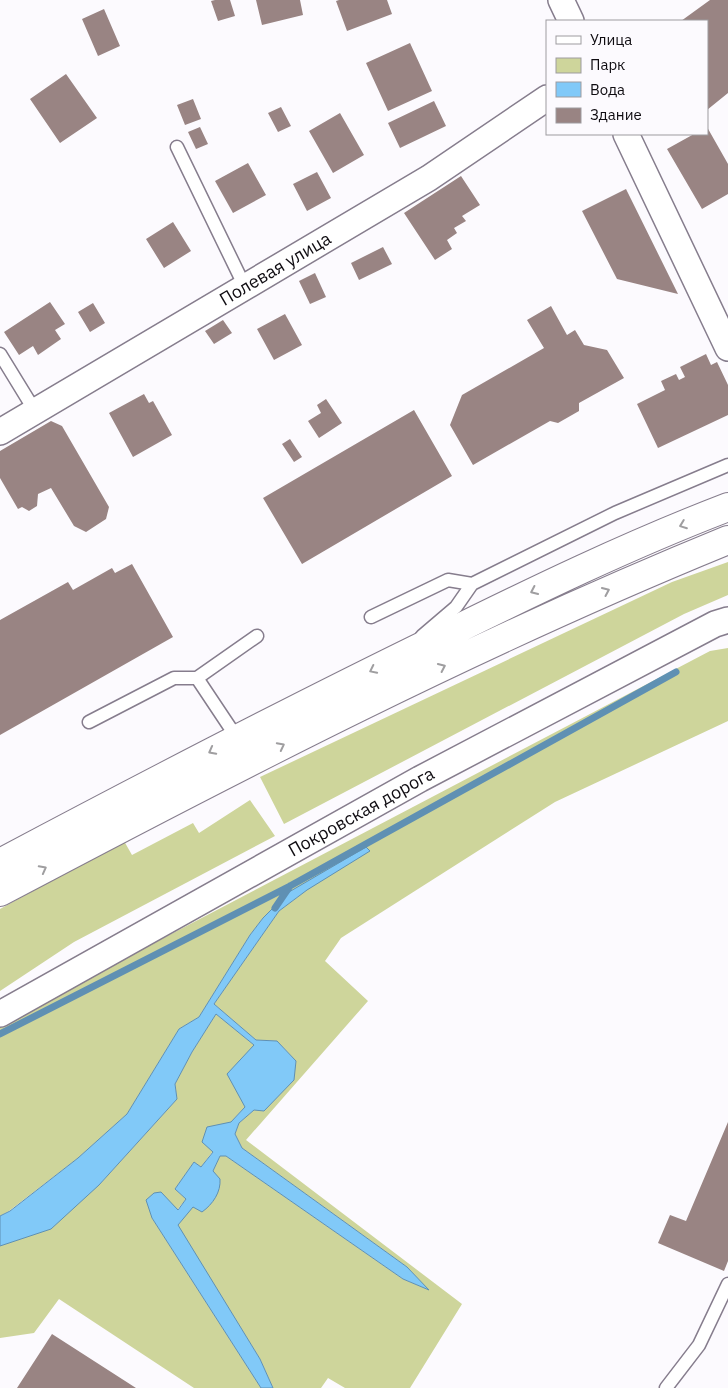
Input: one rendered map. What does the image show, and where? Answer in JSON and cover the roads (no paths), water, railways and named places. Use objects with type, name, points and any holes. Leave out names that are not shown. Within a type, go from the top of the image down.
[{"type":"main road","points":[[0,863],[237,738],[532,592],[652,537],[728,507]]},
{"type":"main road","points":[[0,892],[370,701],[650,571],[728,540]]},
{"type":"street","points":[[561,0],[571,20]]},
{"type":"street","name":"Полевая улица","points":[[0,432],[429,178],[546,99]]},
{"type":"street","points":[[626,135],[728,348]]},
{"type":"street","name":"Покровская дорога","points":[[0,1014],[420,779],[716,624],[728,620]]},
{"type":"lane","points":[[177,147],[245,286]]},
{"type":"lane","points":[[0,354],[35,411]]},
{"type":"lane","points":[[404,655],[432,627],[456,607],[472,584],[615,513],[728,465]]},
{"type":"lane","points":[[371,617],[448,580],[472,584]]},
{"type":"lane","points":[[89,722],[174,678],[197,678],[257,636]]},
{"type":"lane","points":[[197,678],[237,738]]},
{"type":"lane","points":[[666,1388],[699,1345],[728,1284]]},
{"type":"water","points":[[366,847],[370,851],[307,890],[279,911],[214,1004],[256,1040],[277,1041],[296,1061],[294,1080],[264,1111],[254,1110],[239,1123],[235,1134],[242,1148],[407,1267],[429,1290],[403,1279],[226,1156],[220,1156],[213,1171],[220,1179],[216,1197],[202,1212],[193,1207],[178,1225],[260,1359],[273,1388],[261,1388],[152,1218],[146,1200],[154,1193],[161,1192],[178,1210],[186,1199],[175,1189],[194,1162],[201,1167],[213,1152],[202,1142],[207,1127],[231,1122],[245,1107],[227,1074],[254,1045],[216,1014],[192,1052],[175,1084],[177,1099],[99,1185],[51,1229],[0,1246],[0,1216],[10,1211],[78,1158],[127,1114],[179,1029],[199,1017],[250,935],[263,918],[289,892]]},
{"type":"waterway","points":[[0,1034],[290,886],[676,672]]},
{"type":"waterway","points":[[275,908],[290,886]]}]
